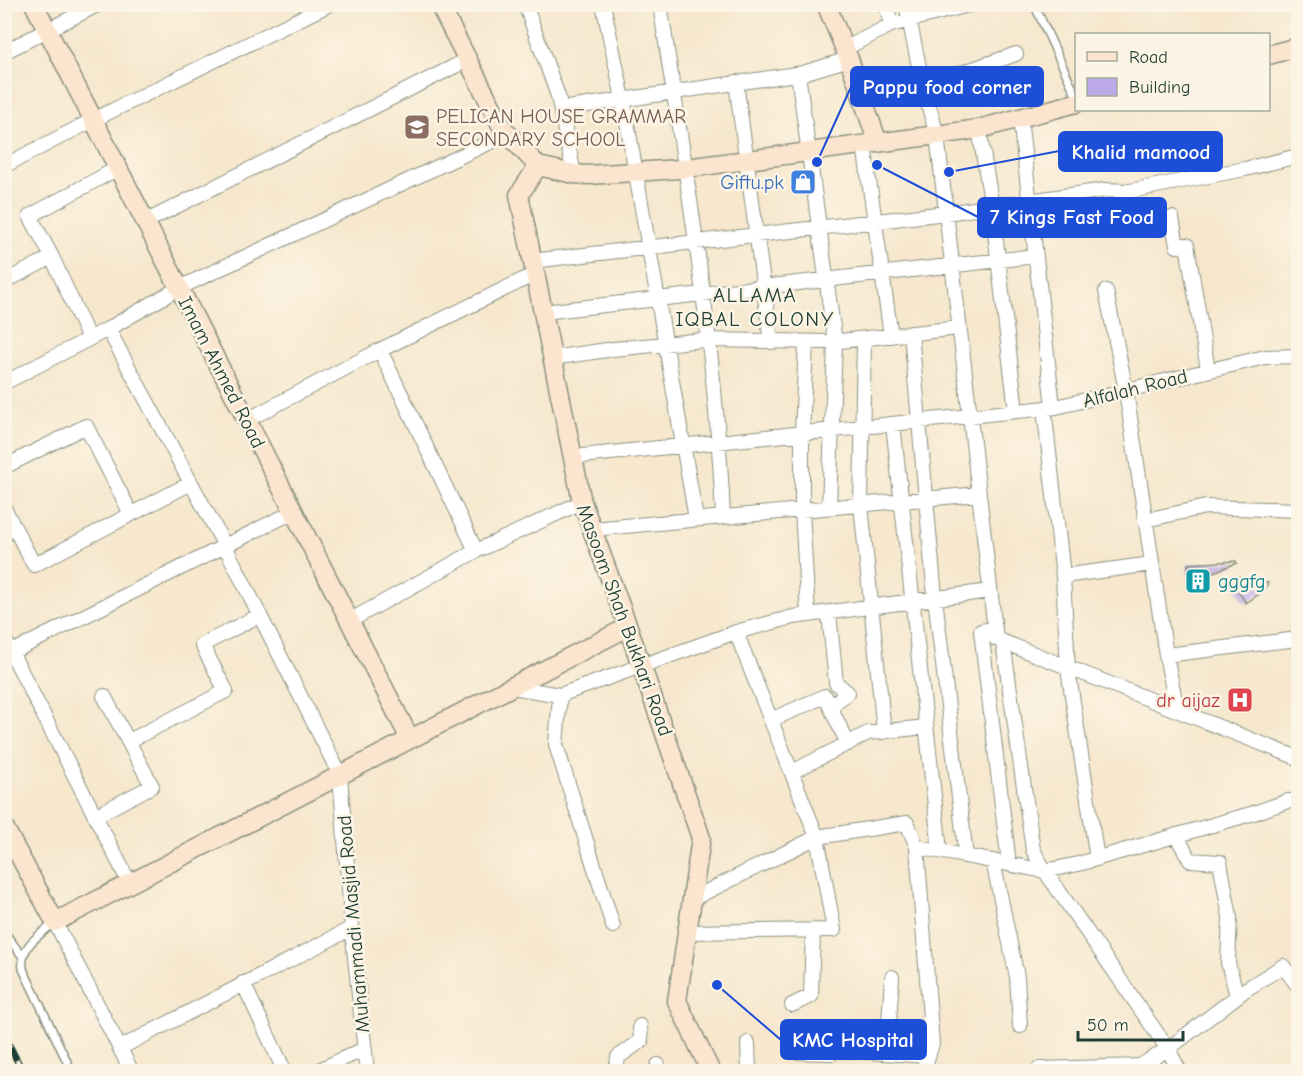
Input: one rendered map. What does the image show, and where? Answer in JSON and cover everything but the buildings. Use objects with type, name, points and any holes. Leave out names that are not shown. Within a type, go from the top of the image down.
[{"type":"street","name":"Imam Ahmed Road","points":[[34,4],[410,740]]},
{"type":"street","points":[[4,52],[99,4]]},
{"type":"street","points":[[4,166],[330,4]]},
{"type":"street","points":[[439,4],[506,132],[538,166],[574,174],[685,168],[980,129],[1075,104]]},
{"type":"street","points":[[525,4],[558,96],[574,174]]},
{"type":"street","points":[[603,4],[624,99],[696,519]]},
{"type":"street","points":[[660,4],[710,340],[720,442],[723,517]]},
{"type":"street","points":[[826,4],[847,54],[871,144],[875,221],[891,336]]},
{"type":"street","points":[[885,4],[891,25]]},
{"type":"street","points":[[906,4],[923,86],[937,135],[996,639],[1299,758]]},
{"type":"street","points":[[561,109],[798,74],[847,54],[891,25],[972,4]]},
{"type":"street","points":[[1270,55],[1299,48]]},
{"type":"street","points":[[923,86],[1016,54]]},
{"type":"street","points":[[145,222],[467,60]]},
{"type":"street","points":[[798,74],[835,342],[829,507]]},
{"type":"street","points":[[736,82],[771,342]]},
{"type":"street","points":[[1020,118],[1036,256],[1063,576],[1068,669],[1096,859]]},
{"type":"street","points":[[980,129],[992,207],[1016,411]]},
{"type":"street","points":[[4,383],[108,329],[179,288],[497,139],[506,132]]},
{"type":"street","points":[[247,420],[534,267],[650,247],[946,213],[1105,190],[1130,191],[1299,156]]},
{"type":"street","name":"Masoom Shah Bukhari Road","points":[[538,166],[519,195],[582,502],[701,838],[677,1001],[711,1071]]},
{"type":"street","points":[[89,339],[52,257],[30,216],[117,168]]},
{"type":"street","points":[[1172,218],[1177,246],[1187,245],[1208,370]]},
{"type":"street","points":[[543,312],[1036,256]]},
{"type":"street","points":[[4,282],[52,257]]},
{"type":"street","points":[[1106,291],[1126,391],[1166,656],[1177,710]]},
{"type":"street","points":[[552,358],[614,348],[710,340],[835,342],[960,328]]},
{"type":"street","points":[[108,329],[225,546],[340,775]]},
{"type":"street","points":[[911,333],[935,598],[966,856]]},
{"type":"street","points":[[864,339],[861,505],[884,732]]},
{"type":"street","points":[[806,342],[802,433],[802,510],[808,615]]},
{"type":"street","points":[[380,351],[476,550]]},
{"type":"street","name":"Alfalah Road","points":[[572,457],[1048,408],[1265,357],[1299,356]]},
{"type":"street","points":[[892,424],[940,851]]},
{"type":"street","points":[[4,467],[86,426],[131,514]]},
{"type":"street","points":[[4,508],[34,565],[191,483]]},
{"type":"street","points":[[592,529],[979,494]]},
{"type":"street","points":[[350,621],[476,550],[582,502]]},
{"type":"street","points":[[1145,520],[1206,507],[1299,510]]},
{"type":"street","points":[[8,654],[293,512]]},
{"type":"street","points":[[1063,576],[1152,564]]},
{"type":"street","points":[[512,687],[560,695],[736,632],[808,615],[990,591]]},
{"type":"street","points":[[829,613],[836,682],[848,693],[830,706]]},
{"type":"street","points":[[129,741],[226,691],[202,645],[260,615]]},
{"type":"street","points":[[55,922],[628,627]]},
{"type":"street","points":[[994,629],[981,631],[1009,864]]},
{"type":"street","points":[[687,932],[834,930],[817,837],[736,632]]},
{"type":"street","points":[[4,638],[8,654],[130,884]]},
{"type":"street","points":[[1166,656],[1299,639]]},
{"type":"street","points":[[1003,642],[1033,850],[1045,871],[1168,1049],[1180,1071]]},
{"type":"street","points":[[560,695],[556,745],[613,926]]},
{"type":"street","points":[[95,816],[152,786],[104,696]]},
{"type":"street","points":[[771,720],[825,696],[848,744]]},
{"type":"street","points":[[792,772],[868,734],[926,727]]},
{"type":"street","name":"Muhammadi Masjid Road","points":[[340,775],[352,928],[367,1071]]},
{"type":"street","points":[[917,847],[1045,871],[1096,859],[1288,801],[1299,802]]},
{"type":"street","points":[[692,899],[817,837],[907,824],[917,847],[932,1044],[923,1071]]},
{"type":"street","points":[[4,827],[132,1071]]},
{"type":"street","points":[[1176,835],[1190,860],[1220,862],[1230,917],[1228,963],[1237,996]]},
{"type":"street","points":[[993,861],[1017,977],[1020,1026]]},
{"type":"street","points":[[120,1048],[352,928]]},
{"type":"street","points":[[792,1005],[811,996],[813,930]]},
{"type":"street","points":[[1039,1069],[1140,1066],[1168,1049],[1237,996],[1283,966],[1299,986]]},
{"type":"street","points":[[887,1053],[892,977]]},
{"type":"street","points":[[243,983],[285,1071]]},
{"type":"street","points":[[616,1071],[618,1057],[641,1041],[640,1026]]},
{"type":"street","points":[[748,1043],[749,1071]]},
{"type":"street","points":[[315,1071],[364,1049]]},
{"type":"street","points":[[794,1052],[832,1053],[839,1050],[928,1056]]},
{"type":"lane","points":[[1034,4],[1075,91]]},
{"type":"lane","points":[[55,922],[26,947],[23,969],[72,1071]]},
{"type":"lane","points":[[4,932],[23,957]]},
{"type":"railway","points":[[4,1035],[23,1072]]},
{"type":"place","name":"PELICAN HOUSE GRAMMAR SECONDARY SCHOOL","points":[[417,127]]},
{"type":"place","name":"Pappu food corner","points":[[817,162]]},
{"type":"place","name":"7 Kings Fast Food","points":[[877,165]]},
{"type":"place","name":"Khalid mamood","points":[[949,172]]},
{"type":"place","name":"Giftu.pk","points":[[803,182]]},
{"type":"place","name":"gggfg","points":[[1198,581]]},
{"type":"place","name":"dr aijaz","points":[[1240,700]]},
{"type":"place","name":"KMC Hospital","points":[[717,985]]},
{"type":"district","name":"ALLAMA IQBAL COLONY","points":[[755,307]]}]
